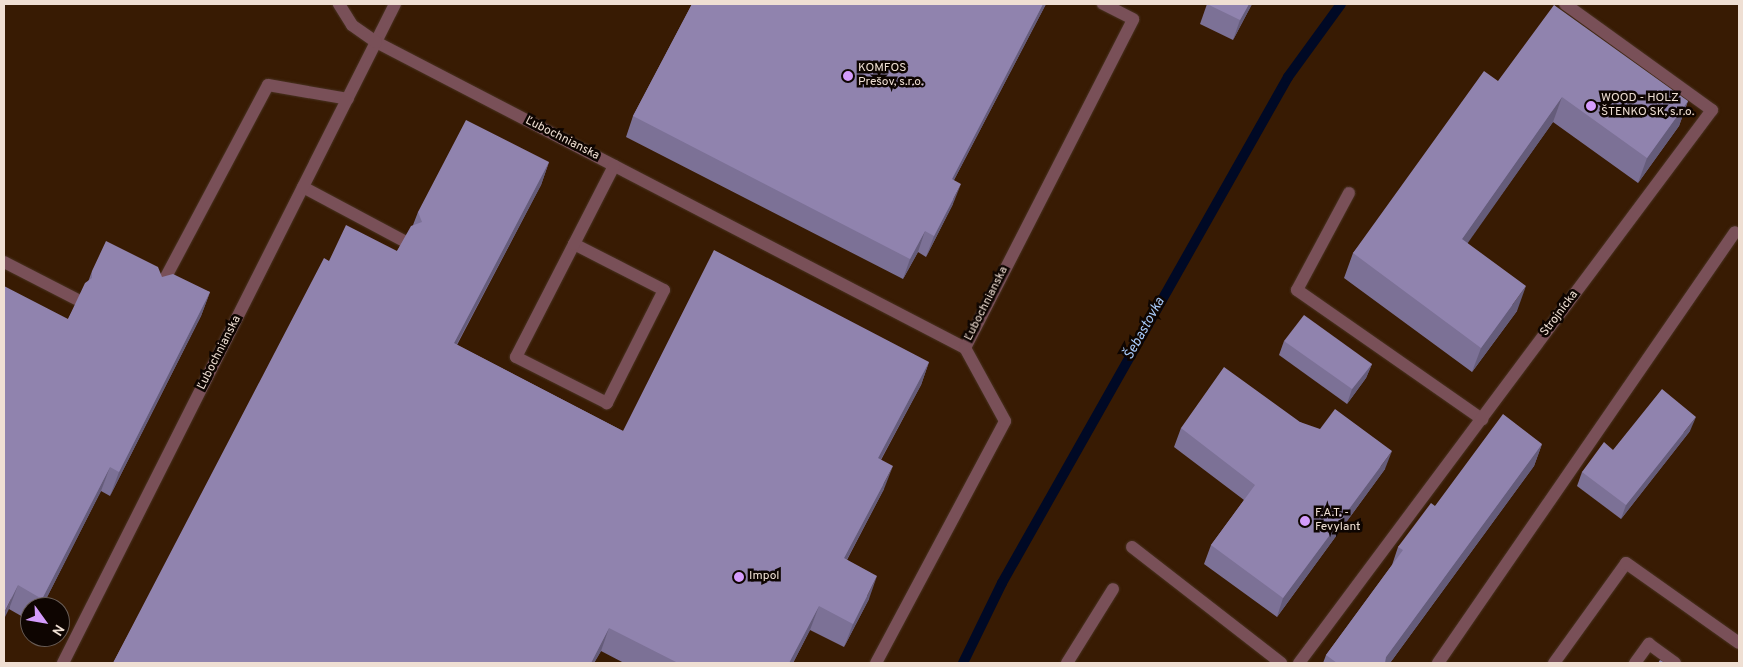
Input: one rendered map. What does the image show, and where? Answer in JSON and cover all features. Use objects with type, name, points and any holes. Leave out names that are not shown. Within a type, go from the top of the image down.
[{"type":"lane","points":[[339,4],[352,25],[376,42]]},
{"type":"lane","name":"Ľubochnianska","points":[[63,663],[395,4]]},
{"type":"lane","name":"Ľubochnianska","points":[[376,42],[965,348],[1133,19],[1103,4]]},
{"type":"lane","name":"Strojnícka","points":[[1299,663],[1712,110],[1565,4]]},
{"type":"lane","points":[[157,294],[268,85],[348,99]]},
{"type":"lane","name":"Ľubochnianska","points":[[574,244],[664,290],[607,403],[516,357],[614,166]]},
{"type":"lane","points":[[303,187],[406,242]]},
{"type":"lane","points":[[1348,193],[1297,290],[1482,419]]},
{"type":"lane","points":[[1438,663],[1735,232]]},
{"type":"lane","points":[[4,262],[76,300]]},
{"type":"lane","points":[[876,663],[1005,421],[965,348]]},
{"type":"lane","points":[[1132,547],[1281,663]]},
{"type":"lane","points":[[1554,663],[1626,563],[1739,643]]},
{"type":"lane","points":[[1067,663],[1113,589]]},
{"type":"lane","points":[[1635,663],[1649,644],[1675,663]]},
{"type":"shaded area","points":[[4,4],[1739,4],[1739,663],[4,663]]},
{"type":"building","name":"KOMFOS Prešov, s.r.o.","points":[[692,4],[1043,4],[952,179],[961,184],[934,236],[925,231],[910,259],[633,116]]},
{"type":"building","points":[[1207,4],[1249,4],[1240,20]]},
{"type":"building","points":[[1554,5],[1688,101],[1647,158],[1562,97],[1462,239],[1526,286],[1481,348],[1353,253],[1484,71],[1498,81]]},
{"type":"building","points":[[466,120],[549,162],[454,343],[623,431],[714,250],[929,362],[878,458],[893,466],[844,558],[877,576],[853,624],[819,606],[789,663],[678,663],[609,628],[591,663],[113,663],[324,258],[329,261],[346,225],[397,251],[411,226],[422,222],[418,212]]},
{"type":"building","points":[[106,241],[158,267],[162,277],[173,274],[210,292],[119,472],[110,467],[43,597],[39,597],[18,585],[4,613],[4,286],[68,319],[85,283],[92,278],[92,271]]},
{"type":"building","points":[[1304,315],[1372,364],[1352,389],[1284,341]]},
{"type":"building","points":[[1224,367],[1300,422],[1320,429],[1335,409],[1392,451],[1283,598],[1211,545],[1255,485],[1181,428]]},
{"type":"building","points":[[1662,389],[1696,417],[1626,505],[1582,472],[1604,442],[1613,450]]},
{"type":"building","points":[[1503,414],[1542,444],[1386,657],[1385,663],[1337,663],[1326,655],[1403,550],[1398,547],[1431,503],[1435,506]]},
{"type":"waterway","name":"Šebastovka","points":[[963,663],[1002,583],[1288,77],[1341,4]]},
{"type":"place","name":"KOMFOS Prešov, s.r.o.","points":[[848,76]]},
{"type":"place","name":"WOOD - HOLZ ŠTENKO SK, s.r.o.","points":[[1591,106]]},
{"type":"place","name":"F.A.T. - Fevylant","points":[[1305,521]]},
{"type":"place","name":"Impol","points":[[739,577]]}]
